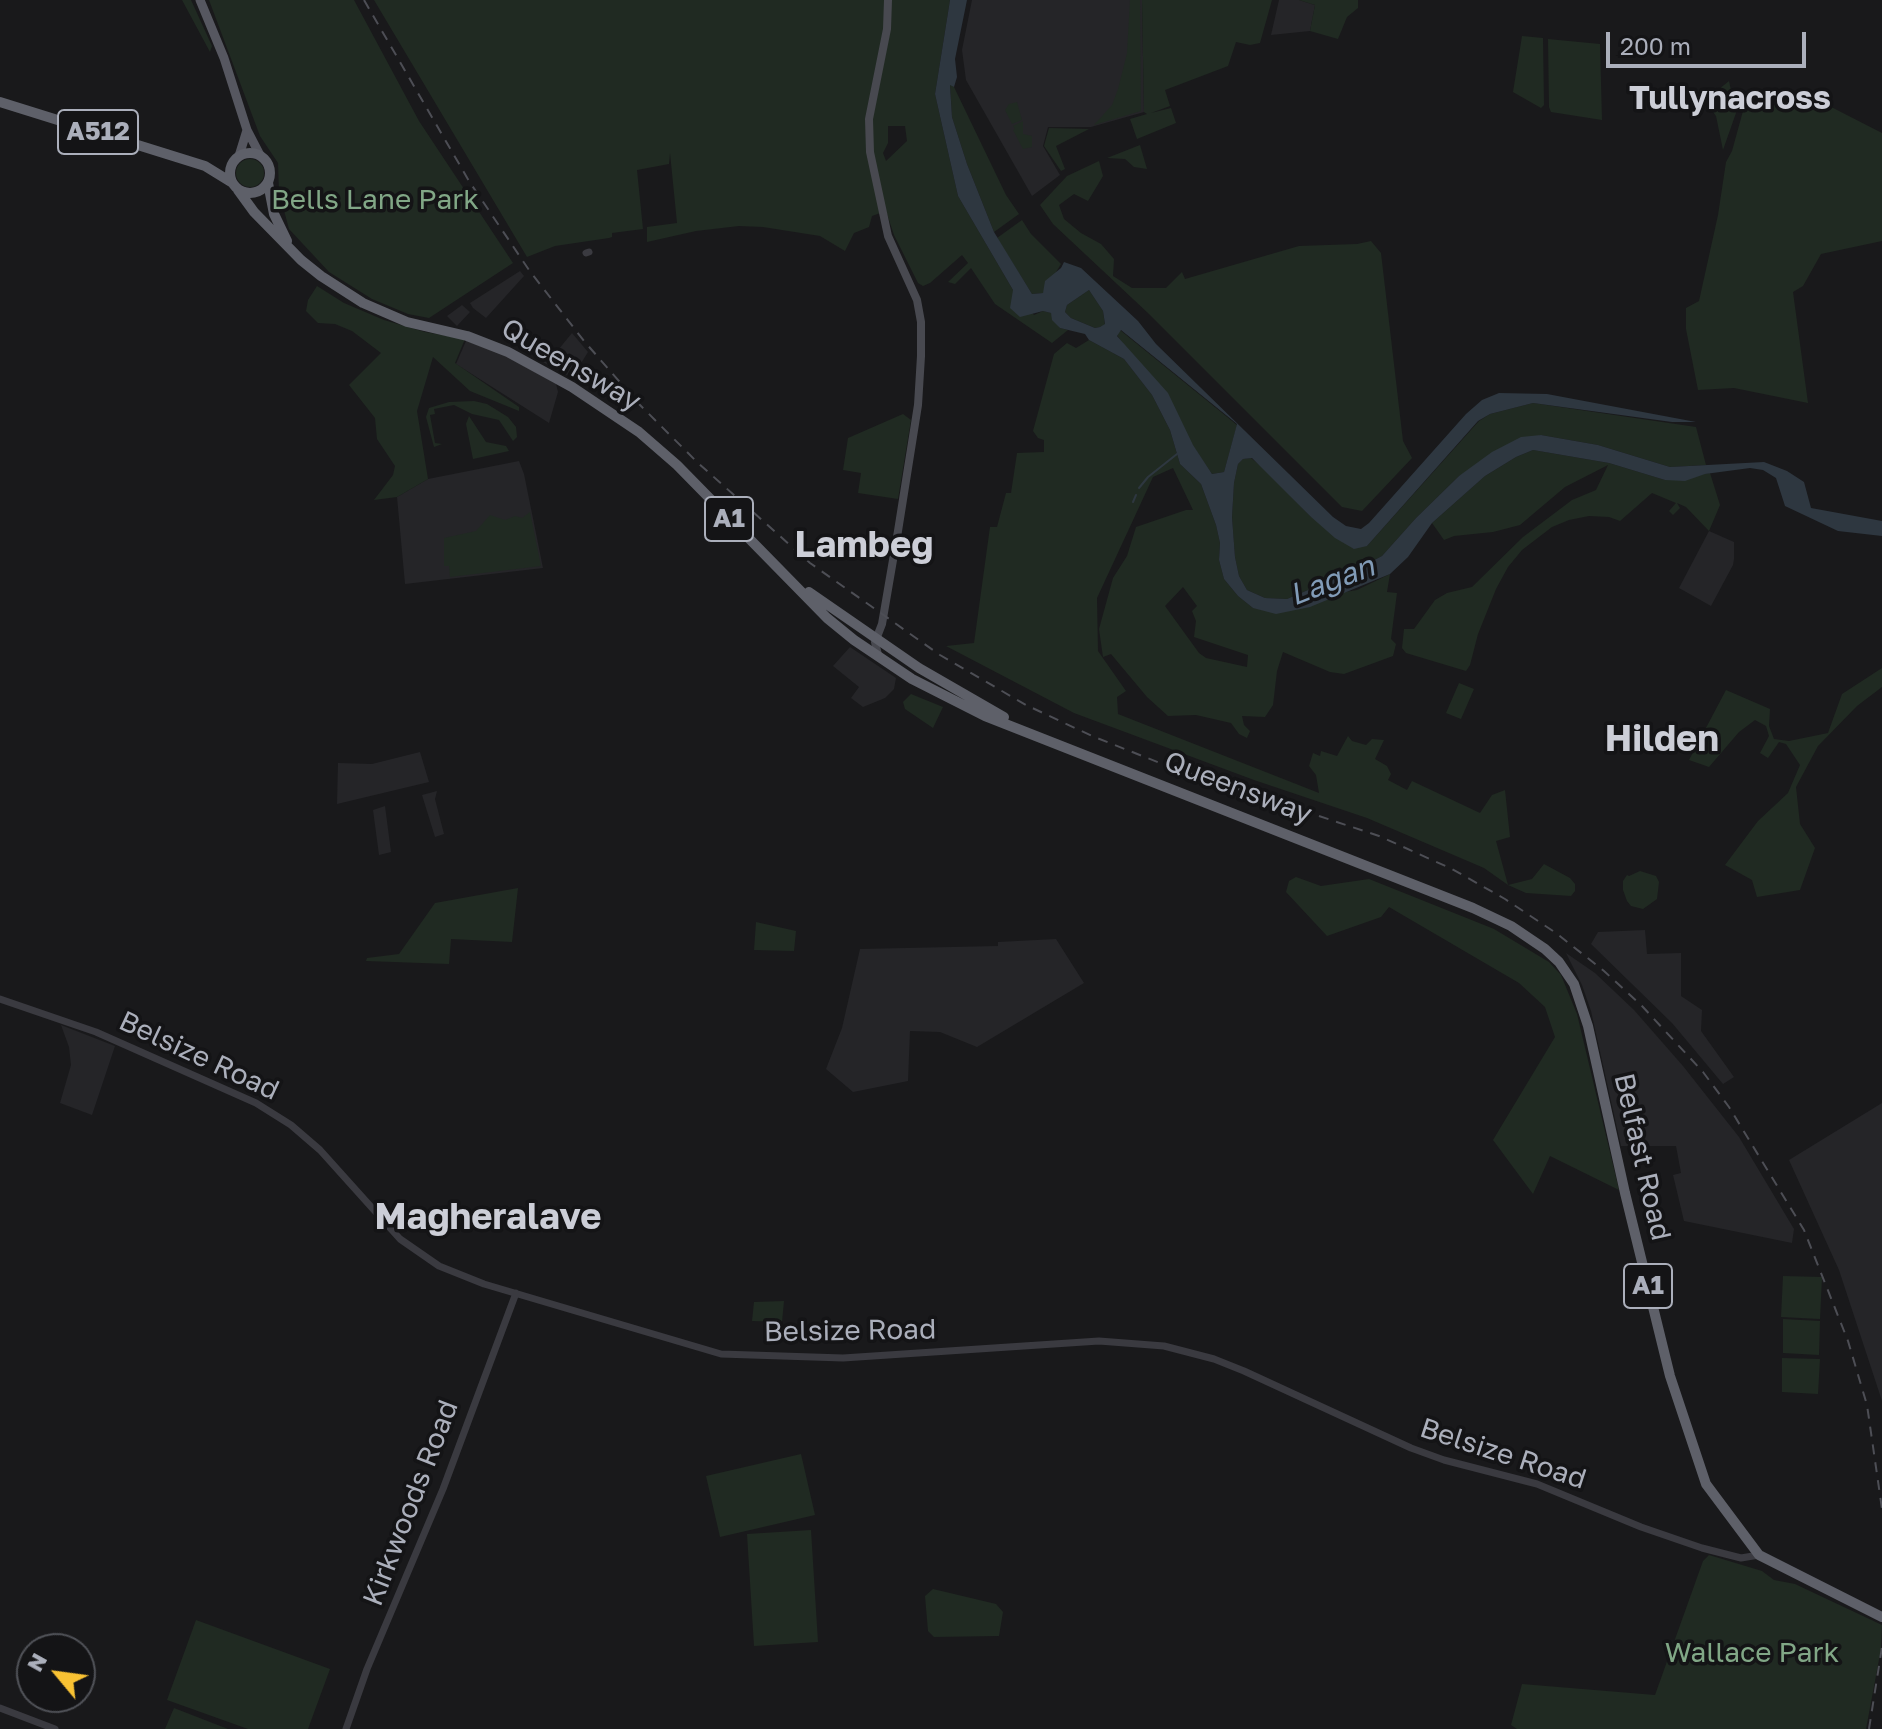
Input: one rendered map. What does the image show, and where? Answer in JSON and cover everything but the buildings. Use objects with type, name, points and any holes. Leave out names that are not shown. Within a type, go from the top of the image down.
[{"type":"highway","name":"A512","points":[[0,102],[205,166],[235,186]]},
{"type":"highway","points":[[260,155],[249,152],[236,159],[229,175],[235,186],[244,193],[258,192],[268,183]]},
{"type":"highway","name":"A1","points":[[260,155],[270,171],[268,183]]},
{"type":"highway","name":"A512","points":[[205,166],[236,159]]},
{"type":"highway","name":"Queensway","points":[[268,183],[274,214],[289,247]]},
{"type":"highway","name":"Queensway","points":[[235,186],[254,212],[289,247],[321,276],[363,303],[407,322],[494,345],[596,401],[666,455],[794,581],[827,618],[861,646],[938,694],[985,716],[1416,885]]},
{"type":"highway","name":"Queensway","points":[[794,581],[876,641],[952,688],[1041,737]]},
{"type":"highway","name":"Belfast Road","points":[[1416,885],[1473,908],[1526,935],[1559,962],[1574,984],[1588,1026],[1625,1193],[1677,1401],[1706,1484],[1759,1555]]},
{"type":"highway","name":"A1","points":[[1759,1555],[1878,1614]]},
{"type":"main road","name":"A1","points":[[200,0],[224,58],[247,130],[260,155]]},
{"type":"main road","points":[[879,657],[876,641],[882,624],[910,456],[921,356],[921,322],[917,300],[888,236],[870,152],[869,119],[887,29],[888,0]]},
{"type":"main road","points":[[236,159],[247,130]]},
{"type":"main road","points":[[861,646],[876,641]]},
{"type":"street","name":"Belsize Road","points":[[0,999],[108,1037],[256,1103],[291,1125],[320,1150],[383,1222],[414,1250],[457,1275],[683,1344],[729,1355],[843,1358],[1099,1341],[1164,1346],[1224,1363],[1436,1457],[1537,1484],[1641,1527],[1702,1548],[1741,1558],[1759,1555]]},
{"type":"street","name":"Kirkwoods Road","points":[[346,1729],[367,1669],[443,1489],[516,1293]]},
{"type":"street","points":[[0,1708],[55,1729]]},
{"type":"shaded area","points":[[972,0],[1142,0],[1144,112],[1091,127],[1048,127],[1043,146],[1060,175],[1032,196],[966,80],[962,50]]},
{"type":"shaded area","points":[[1279,0],[1299,0],[1315,5],[1310,31],[1271,35]]},
{"type":"shaded area","points":[[520,271],[524,276],[486,318],[473,308],[470,303]]},
{"type":"shaded area","points":[[462,305],[470,312],[457,326],[447,316]]},
{"type":"shaded area","points":[[572,333],[588,352],[572,378],[543,362],[549,361]]},
{"type":"shaded area","points":[[466,341],[503,354],[556,384],[558,392],[549,423],[456,364]]},
{"type":"shaded area","points":[[519,461],[543,568],[405,584],[397,497],[428,479]]},
{"type":"shaded area","points":[[1709,531],[1734,542],[1733,565],[1711,606],[1679,588]]},
{"type":"shaded area","points":[[850,647],[896,678],[894,689],[885,698],[863,707],[851,698],[859,687],[833,666]]},
{"type":"shaded area","points":[[420,752],[429,782],[337,804],[338,763],[372,764]]},
{"type":"shaded area","points":[[437,791],[435,799],[444,834],[435,837],[422,795]]},
{"type":"shaded area","points":[[385,806],[391,852],[379,855],[373,810]]},
{"type":"shaded area","points":[[1645,930],[1647,954],[1681,953],[1681,996],[1702,1010],[1701,1031],[1734,1077],[1723,1084],[1672,1023],[1591,944],[1598,932]]},
{"type":"shaded area","points":[[1056,939],[1084,983],[977,1047],[940,1032],[910,1031],[908,1081],[853,1092],[826,1069],[842,1028],[860,949],[998,946],[998,942]]},
{"type":"shaded area","points":[[1566,953],[1595,973],[1634,1010],[1739,1137],[1794,1229],[1792,1243],[1684,1221],[1673,1175],[1681,1173],[1676,1146],[1621,1146],[1591,1011]]},
{"type":"shaded area","points":[[61,1025],[115,1046],[92,1115],[60,1103],[71,1065],[69,1047]]},
{"type":"shaded area","points":[[1882,1103],[1882,1401],[1839,1270],[1789,1160]]},
{"type":"green space","points":[[182,0],[191,0],[212,46],[210,52]]},
{"type":"green space","name":"Bells Lane Park","points":[[209,0],[354,0],[419,121],[513,263],[429,318],[408,314],[372,299],[329,272],[289,229],[279,192],[278,163],[260,136]]},
{"type":"green space","points":[[374,0],[950,0],[935,94],[958,196],[1013,290],[1034,315],[1043,311],[1051,313],[1060,328],[1068,330],[1052,343],[995,304],[971,268],[955,284],[948,282],[968,263],[962,255],[930,283],[923,286],[918,283],[894,235],[886,211],[872,216],[869,227],[854,233],[845,251],[820,236],[763,227],[739,226],[696,231],[647,242],[647,227],[677,223],[670,153],[669,164],[637,170],[643,229],[555,246],[527,257]],"holes":[[[888,126],[905,126],[907,141],[886,161],[883,153],[888,143]]]},
{"type":"green space","points":[[1130,0],[1140,0],[1141,111],[1094,125],[1112,105],[1118,89],[1127,53]]},
{"type":"green space","points":[[1142,0],[1272,0],[1260,43],[1250,45],[1236,42],[1228,66],[1165,90],[1170,106],[1151,113],[1171,108],[1176,123],[1137,139],[1130,119],[1147,114],[1144,112]]},
{"type":"green space","points":[[1299,0],[1358,0],[1358,8],[1347,17],[1338,39],[1310,31],[1315,5]]},
{"type":"green space","points":[[1522,36],[1543,38],[1544,105],[1541,108],[1513,92]]},
{"type":"green space","points":[[1548,39],[1600,44],[1602,120],[1551,112]]},
{"type":"green space","points":[[1729,81],[1736,113],[1723,150],[1716,116],[1706,102]]},
{"type":"green space","points":[[950,84],[1006,195],[1019,214],[994,232],[952,117]]},
{"type":"green space","points":[[1798,90],[1882,133],[1882,241],[1821,254],[1803,286],[1793,292],[1808,403],[1734,388],[1698,390],[1686,329],[1686,308],[1699,301],[1726,162],[1743,111]]},
{"type":"green space","points":[[1017,102],[1022,120],[1012,124],[1005,110],[1009,104]]},
{"type":"green space","points":[[1023,121],[1023,134],[1032,136],[1032,147],[1023,149],[1013,126]]},
{"type":"green space","points":[[1049,128],[1089,129],[1056,146],[1065,169],[1061,171],[1044,146]]},
{"type":"green space","points":[[1140,145],[1147,169],[1134,167],[1125,159],[1107,158]]},
{"type":"green space","points":[[250,159],[260,163],[264,173],[260,183],[250,187],[240,183],[236,173],[240,163]]},
{"type":"green space","points":[[1099,161],[1103,176],[1088,201],[1074,194],[1059,205],[1064,219],[1101,244],[1114,259],[1113,276],[1132,288],[1166,288],[1182,272],[1185,279],[1299,246],[1371,241],[1381,253],[1403,441],[1412,458],[1362,511],[1342,507],[1149,314],[1053,224],[1040,205],[1067,176]]},
{"type":"green space","points":[[1022,220],[1031,234],[1061,264],[1043,293],[1032,294],[997,238]]},
{"type":"green space","points":[[317,286],[344,303],[384,320],[465,339],[455,363],[519,407],[519,411],[470,391],[433,357],[417,411],[428,479],[397,497],[374,500],[393,475],[395,466],[377,439],[375,418],[349,385],[381,353],[352,331],[335,324],[318,323],[306,311],[308,300]]},
{"type":"green space","points":[[1089,290],[1103,311],[1105,325],[1100,327],[1095,328],[1071,318],[1065,312],[1067,305]]},
{"type":"green space","points":[[1120,330],[1237,425],[1224,472],[1212,474],[1117,335]]},
{"type":"green space","points":[[1089,340],[1124,359],[1152,395],[1170,430],[1180,464],[1201,484],[1216,525],[1224,579],[1253,608],[1357,590],[1390,574],[1387,592],[1397,593],[1391,639],[1396,644],[1393,656],[1344,674],[1330,672],[1283,652],[1273,705],[1265,717],[1242,716],[1244,725],[1250,731],[1247,738],[1239,734],[1231,723],[1196,715],[1168,716],[1147,697],[1111,654],[1103,657],[1099,629],[1113,578],[1127,556],[1136,527],[1193,510],[1173,468],[1153,477],[1097,598],[1098,651],[1126,691],[1117,697],[1118,714],[1319,793],[1316,775],[1309,766],[1313,753],[1320,756],[1321,751],[1337,756],[1348,736],[1352,741],[1366,745],[1372,739],[1384,740],[1375,759],[1387,766],[1391,774],[1388,780],[1407,790],[1412,781],[1480,813],[1492,795],[1505,790],[1510,837],[1496,841],[1508,885],[1484,868],[1367,818],[1074,713],[946,646],[974,643],[990,527],[997,527],[1006,493],[1011,493],[1017,453],[1044,452],[1044,440],[1033,431],[1054,354],[1067,343],[1076,348]],"holes":[[[1183,587],[1197,606],[1192,611],[1196,621],[1194,637],[1248,655],[1247,667],[1206,658],[1199,653],[1165,606]]]},
{"type":"green space","points":[[449,402],[487,404],[508,417],[516,427],[517,437],[513,441],[499,420],[472,414],[454,405],[434,409],[435,414],[430,415],[435,443],[442,444],[434,447],[426,417],[429,408]]},
{"type":"green space","points":[[1533,403],[1696,427],[1706,465],[1670,467],[1598,445],[1541,435],[1459,476],[1382,556],[1287,599],[1265,598],[1247,590],[1239,576],[1235,557],[1232,517],[1234,483],[1238,464],[1243,459],[1251,458],[1266,470],[1310,516],[1367,546],[1479,421],[1490,414]]},
{"type":"green space","points":[[903,414],[911,420],[898,499],[858,493],[861,473],[843,470],[848,438]]},
{"type":"green space","points":[[469,416],[486,442],[506,446],[509,451],[473,459],[466,424]]},
{"type":"green space","points":[[1533,450],[1609,463],[1665,480],[1710,473],[1720,505],[1709,531],[1686,507],[1677,503],[1680,508],[1673,515],[1669,511],[1676,503],[1652,493],[1620,521],[1589,516],[1552,527],[1522,550],[1508,567],[1496,589],[1466,671],[1406,653],[1402,648],[1404,629],[1414,629],[1435,600],[1447,593],[1472,587],[1523,537],[1572,500],[1596,490],[1608,465],[1565,487],[1520,525],[1444,540],[1432,523],[1485,476]]},
{"type":"green space","points":[[530,512],[541,566],[450,577],[449,566],[444,566],[444,538],[476,531],[490,515],[505,520],[515,516],[522,518]]},
{"type":"green space","points":[[1882,668],[1882,687],[1857,706],[1818,746],[1796,787],[1800,824],[1815,848],[1800,890],[1757,897],[1752,880],[1725,865],[1758,821],[1788,793],[1800,765],[1786,744],[1779,742],[1768,758],[1760,753],[1769,736],[1766,726],[1755,720],[1739,732],[1709,767],[1689,760],[1726,690],[1770,709],[1769,726],[1774,739],[1789,741],[1828,733],[1842,694]]},
{"type":"green space","points":[[1459,683],[1474,689],[1461,719],[1446,713]]},
{"type":"green space","points":[[911,694],[943,707],[933,728],[905,709],[903,702]]},
{"type":"green space","points":[[1544,864],[1575,884],[1571,896],[1526,893],[1508,885],[1532,879]]},
{"type":"green space","points":[[1640,871],[1656,876],[1659,882],[1657,899],[1643,909],[1631,906],[1623,890],[1627,875]]},
{"type":"green space","points":[[1296,877],[1321,886],[1369,879],[1494,929],[1549,962],[1561,975],[1577,1014],[1619,1190],[1550,1156],[1533,1194],[1493,1140],[1555,1037],[1545,1007],[1519,983],[1389,907],[1381,917],[1327,936],[1286,892],[1289,881]]},
{"type":"green space","points":[[518,888],[512,942],[451,939],[449,964],[366,961],[367,958],[399,954],[435,903]]},
{"type":"green space","points":[[756,922],[796,931],[794,951],[754,950]]},
{"type":"green space","points":[[1783,1276],[1822,1277],[1820,1319],[1781,1317]]},
{"type":"green space","points":[[784,1301],[782,1322],[752,1321],[754,1302]]},
{"type":"green space","points":[[1783,1319],[1820,1321],[1819,1355],[1783,1353]]},
{"type":"green space","points":[[1782,1358],[1820,1359],[1818,1394],[1782,1392]]},
{"type":"green space","points":[[801,1454],[815,1515],[720,1537],[706,1476]]},
{"type":"green space","points":[[811,1530],[818,1642],[754,1646],[747,1534]]},
{"type":"green space","name":"Wallace Park","points":[[1709,1555],[1762,1571],[1774,1580],[1795,1584],[1882,1625],[1881,1649],[1866,1729],[1517,1729],[1511,1725],[1522,1684],[1655,1695],[1703,1561]]},
{"type":"green space","points":[[933,1589],[996,1604],[1003,1612],[999,1636],[934,1637],[928,1631],[925,1596]]},
{"type":"green space","points":[[196,1620],[330,1669],[308,1729],[248,1729],[167,1700]]},
{"type":"green space","points":[[174,1708],[228,1729],[165,1729]]},
{"type":"water","name":"Lagan","points":[[950,0],[967,0],[955,59],[957,77],[954,87],[950,85],[952,117],[994,232],[1032,294],[1043,293],[1045,281],[1064,262],[1081,268],[1333,517],[1346,526],[1361,529],[1369,523],[1466,414],[1482,400],[1499,393],[1547,394],[1696,422],[1672,422],[1533,403],[1490,414],[1478,421],[1367,546],[1354,549],[1335,538],[1310,516],[1252,458],[1243,459],[1238,464],[1234,483],[1232,517],[1235,557],[1239,576],[1247,590],[1265,598],[1287,599],[1382,556],[1459,476],[1492,452],[1521,437],[1541,435],[1598,445],[1670,467],[1764,462],[1804,482],[1811,508],[1882,521],[1882,536],[1838,531],[1785,506],[1776,478],[1763,470],[1750,468],[1705,474],[1685,481],[1665,480],[1609,463],[1533,450],[1485,476],[1432,523],[1408,557],[1390,574],[1310,607],[1276,614],[1253,608],[1224,579],[1216,525],[1201,484],[1180,464],[1170,430],[1152,395],[1124,359],[1089,340],[1085,334],[1060,328],[1052,320],[1051,313],[1043,311],[1020,317],[1010,308],[1013,290],[958,196],[935,94]],"holes":[[[1089,290],[1103,311],[1105,324],[1100,327],[1095,328],[1071,318],[1065,312],[1067,305]],[[1121,330],[1237,424],[1224,472],[1212,474],[1193,445],[1168,393],[1117,336]]]},
{"type":"waterway","points":[[1139,488],[1177,454]]},
{"type":"waterway","points":[[1133,502],[1136,495]]},
{"type":"railway","points":[[364,0],[469,181],[529,270],[584,341],[639,404],[697,462],[810,563],[940,655],[1026,705],[1160,763],[1379,836],[1452,869],[1556,933],[1642,1006],[1703,1072],[1729,1107],[1804,1230],[1848,1341],[1867,1405],[1882,1509]]},
{"type":"railway","points":[[1869,1729],[1882,1647]]},
{"type":"district","name":"Tullynacross","points":[[1730,99]]},
{"type":"district","name":"Lambeg","points":[[864,546]]},
{"type":"district","name":"Hilden","points":[[1662,740]]},
{"type":"district","name":"Magheralave","points":[[488,1218]]}]
